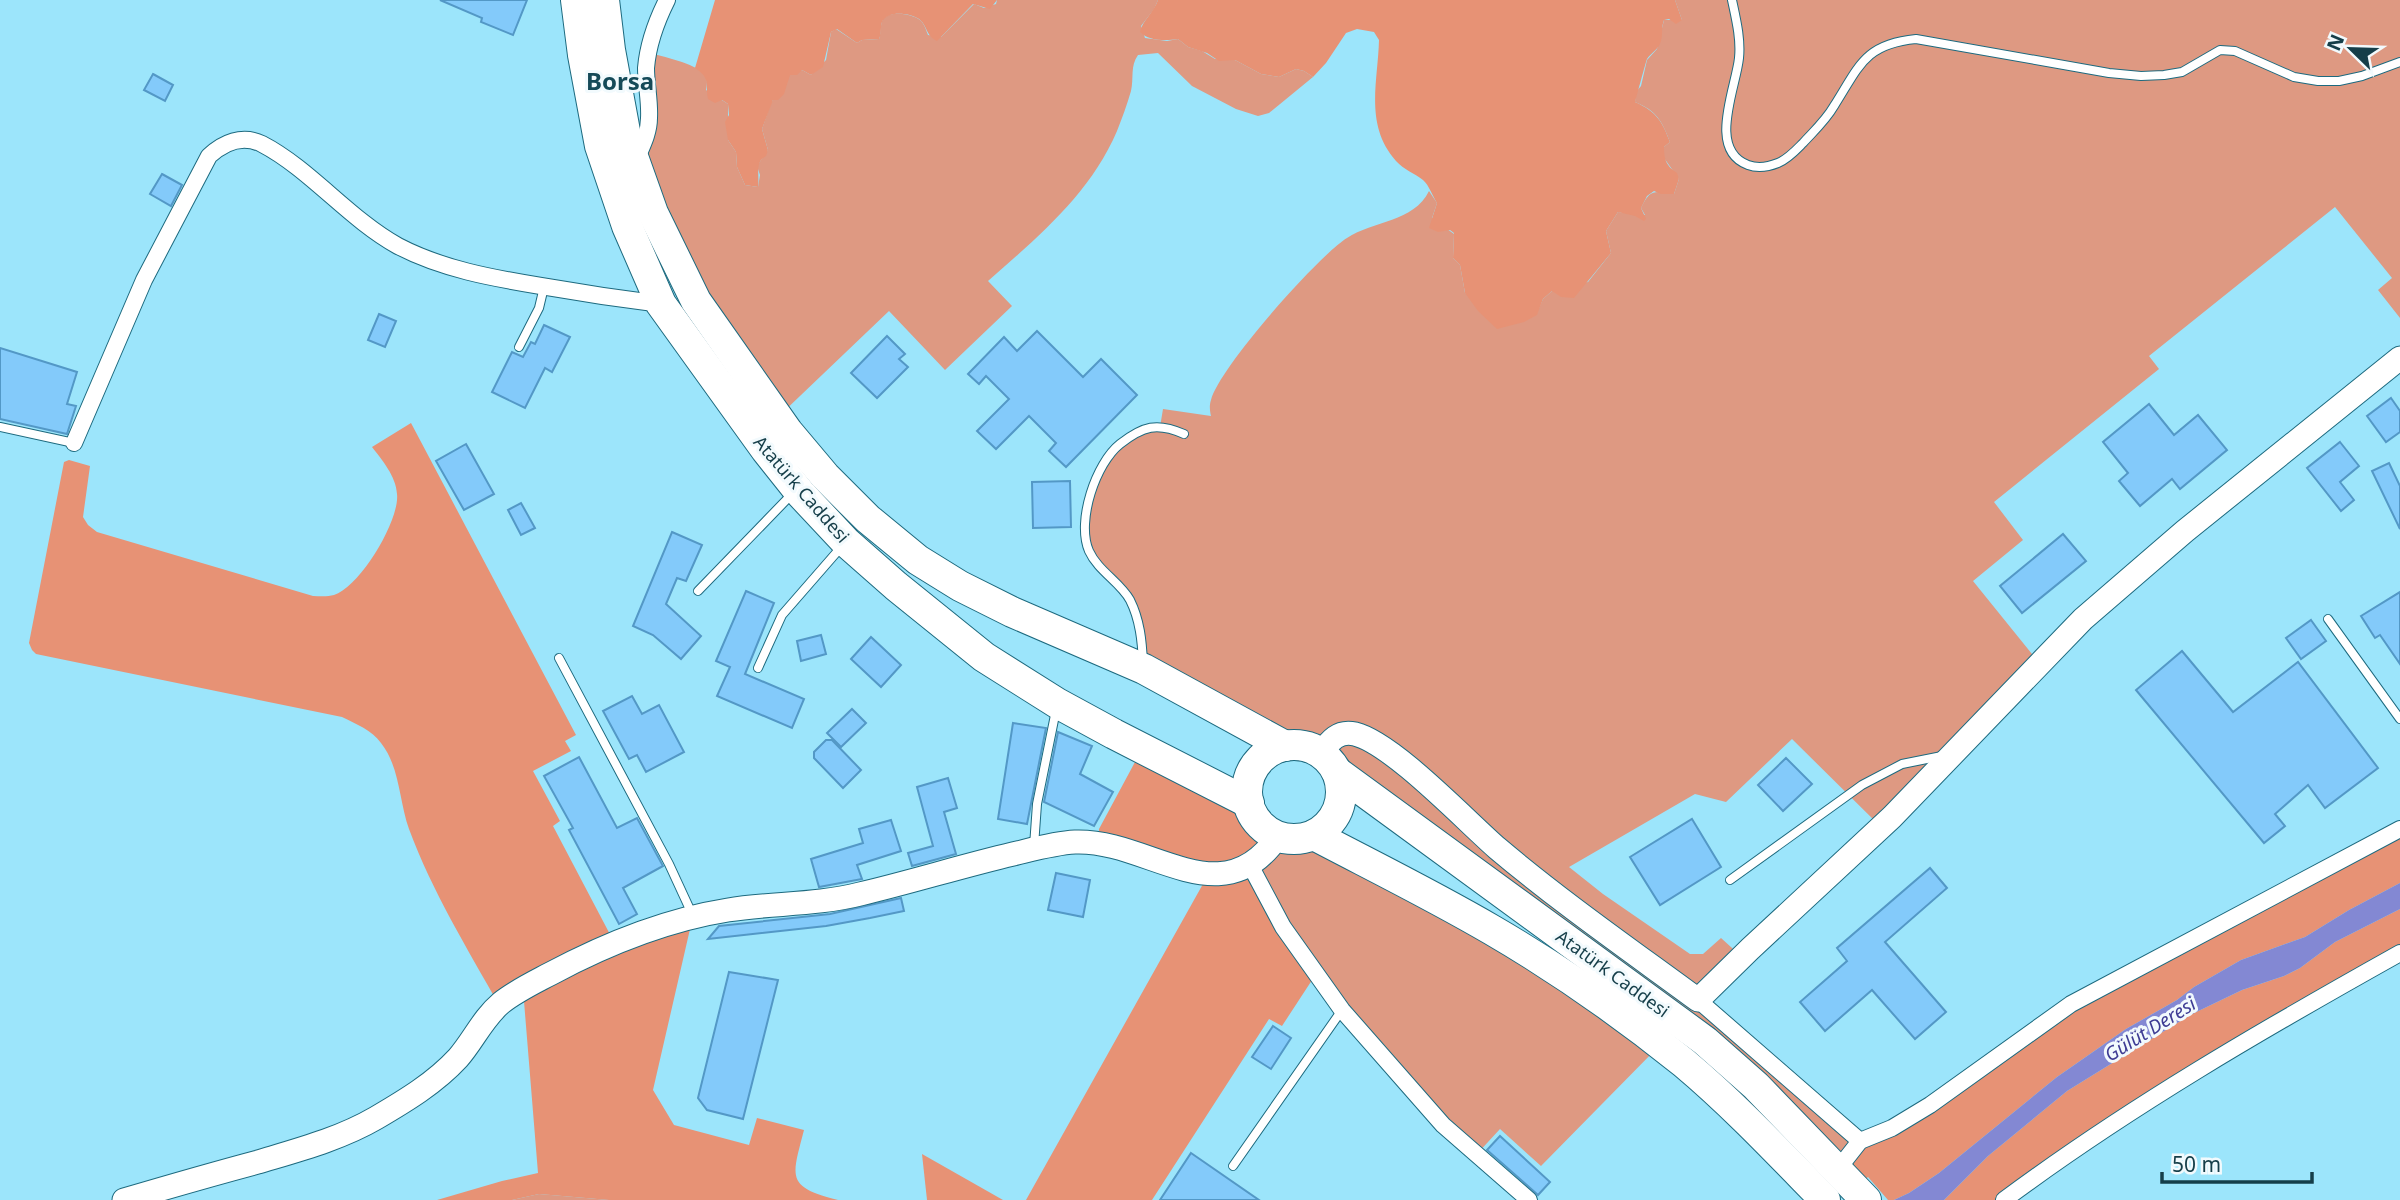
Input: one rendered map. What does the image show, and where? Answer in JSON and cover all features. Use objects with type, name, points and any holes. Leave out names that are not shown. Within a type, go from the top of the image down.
[{"type":"highway","name":"Atatürk Caddesi","points":[[576,0],[600,146],[627,226],[662,304],[797,489],[846,542],[984,657],[1057,703],[1249,803],[1262,826],[1278,836]]},
{"type":"highway","name":"Atatürk Caddesi","points":[[604,0],[624,125],[635,162],[653,214],[696,301],[788,432],[825,476],[868,519],[918,561],[960,586],[1012,612],[1144,669],[1285,746],[1306,746],[1705,1041],[1756,1086],[1863,1197]]},
{"type":"highway","points":[[1249,803],[1248,784],[1255,767],[1267,754],[1285,746]]},
{"type":"highway","points":[[1278,836],[1296,839],[1314,835],[1329,824],[1341,796],[1329,763]]},
{"type":"highway","name":"Atatürk Caddesi","points":[[1314,835],[1490,929],[1554,968],[1614,1010],[1684,1063],[1735,1108],[1825,1200]]},
{"type":"street","points":[[635,162],[646,138],[649,119],[646,72],[648,52],[667,0]]},
{"type":"street","points":[[74,443],[144,280],[209,156],[230,141],[259,142],[398,246],[477,276],[662,304]]},
{"type":"street","points":[[1698,1000],[1892,817],[2083,619],[2185,530],[2397,366]]},
{"type":"street","points":[[1329,763],[1332,739],[1339,735],[1348,733],[1367,739],[1381,748],[1420,778],[1552,892],[1698,1000],[1860,1141]]},
{"type":"street","points":[[1838,1169],[1860,1141],[1892,1128],[1930,1105],[2071,1004],[2400,829]]},
{"type":"street","points":[[124,1200],[298,1150],[339,1136],[374,1119],[438,1077],[459,1057],[499,1005],[523,989],[586,954],[693,916],[857,895],[1034,849],[1076,842],[1098,843],[1173,866],[1208,875],[1220,875],[1250,865],[1264,855],[1278,836]]},
{"type":"street","points":[[1250,865],[1283,927],[1342,1010],[1443,1125],[1529,1200]]},
{"type":"street","points":[[2004,1200],[2129,1113],[2278,1021],[2400,953]]},
{"type":"lane","points":[[1732,0],[1740,55],[1736,83],[1727,111],[1726,133],[1732,153],[1741,163],[1752,167],[1766,168],[1784,160],[1817,129],[1833,109],[1858,65],[1871,53],[1898,41],[1916,39],[2109,73],[2141,76],[2182,72],[2220,50],[2235,51],[2294,77],[2318,81],[2339,81],[2362,76],[2400,62]]},
{"type":"lane","points":[[519,347],[538,309],[544,287]]},
{"type":"lane","points":[[1144,669],[1137,619],[1129,598],[1089,550],[1084,529],[1089,499],[1099,471],[1107,459],[1115,448],[1133,434],[1153,426],[1184,434]]},
{"type":"lane","points":[[0,427],[74,443]]},
{"type":"lane","points":[[698,591],[797,489]]},
{"type":"lane","points":[[758,668],[782,615],[846,542]]},
{"type":"lane","points":[[2328,618],[2400,719]]},
{"type":"lane","points":[[559,658],[670,864],[693,916]]},
{"type":"lane","points":[[1034,849],[1041,779],[1057,703]]},
{"type":"lane","points":[[1731,880],[1861,785],[1902,764],[1952,755]]},
{"type":"lane","points":[[1234,1167],[1342,1010]]},
{"type":"shaded area","points":[[715,0],[997,0],[990,9],[973,4],[937,41],[919,19],[905,14],[894,14],[885,18],[879,39],[857,43],[837,29],[831,32],[823,67],[811,75],[802,70],[797,75],[790,75],[784,94],[778,100],[773,100],[762,129],[768,150],[760,162],[758,187],[745,185],[737,167],[736,152],[728,140],[725,122],[729,115],[728,104],[722,100],[715,103],[708,99],[705,78],[695,68]]},
{"type":"shaded area","points":[[997,0],[1158,0],[1141,26],[1145,38],[1167,41],[1178,39],[1188,47],[1215,59],[1235,60],[1261,74],[1279,77],[1296,69],[1313,77],[1269,113],[1258,116],[1236,109],[1192,86],[1158,53],[1138,55],[1133,68],[1131,91],[1106,154],[1078,195],[988,281],[1012,306],[945,370],[889,311],[778,417],[653,213],[646,138],[648,52],[686,64],[704,74],[707,80],[706,90],[728,104],[728,140],[736,152],[737,167],[745,185],[758,187],[760,175],[757,166],[768,150],[762,129],[771,103],[789,75],[802,70],[811,75],[826,60],[831,32],[836,29],[857,43],[879,39],[883,19],[897,14],[917,18],[923,23],[928,35],[941,37],[974,4],[984,8],[996,4]]},
{"type":"shaded area","points":[[1158,0],[1675,0],[1682,20],[1676,24],[1669,19],[1664,20],[1661,41],[1647,59],[1635,102],[1654,114],[1670,142],[1664,147],[1665,159],[1679,179],[1674,194],[1654,191],[1647,196],[1641,208],[1646,219],[1644,221],[1618,212],[1606,231],[1611,253],[1574,298],[1561,297],[1552,291],[1543,299],[1537,315],[1524,322],[1497,329],[1478,311],[1465,293],[1460,265],[1453,258],[1454,233],[1450,230],[1438,232],[1429,228],[1437,203],[1429,188],[1423,180],[1396,161],[1380,133],[1375,103],[1379,40],[1374,32],[1357,29],[1346,33],[1313,77],[1296,69],[1279,77],[1261,74],[1235,60],[1219,61],[1207,53],[1188,47],[1178,39],[1158,40],[1143,35],[1141,28]]},
{"type":"shaded area","points":[[1675,0],[2400,0],[2400,318],[2378,290],[2392,278],[2335,207],[2149,356],[2159,369],[1994,502],[2023,540],[1973,581],[2040,664],[1881,827],[1792,739],[1726,802],[1695,794],[1569,867],[1690,954],[1703,954],[1721,938],[1742,957],[1699,999],[1860,1141],[1838,1169],[1756,1086],[1316,750],[1296,745],[1144,669],[1142,641],[1129,598],[1089,550],[1089,499],[1099,471],[1133,434],[1160,427],[1163,409],[1211,416],[1211,400],[1232,364],[1271,314],[1315,266],[1357,232],[1414,209],[1429,191],[1437,203],[1432,218],[1454,234],[1453,258],[1460,265],[1465,293],[1536,315],[1543,299],[1552,291],[1588,282],[1611,253],[1606,231],[1618,212],[1645,215],[1641,208],[1647,197],[1657,192],[1674,194],[1679,179],[1664,158],[1664,147],[1670,142],[1661,122],[1649,109],[1635,102],[1647,60],[1657,49],[1664,20],[1682,20]]},
{"type":"shaded area","points":[[411,423],[576,735],[565,741],[571,751],[533,771],[560,821],[553,826],[614,942],[693,916],[653,1090],[674,1125],[749,1145],[757,1118],[804,1130],[797,1159],[797,1178],[801,1185],[809,1190],[838,1200],[609,1200],[539,1194],[512,1200],[437,1200],[538,1173],[523,989],[499,1005],[428,875],[409,829],[396,773],[381,743],[368,731],[342,717],[36,654],[32,650],[29,643],[64,462],[69,460],[90,466],[83,517],[97,532],[313,596],[329,596],[355,580],[376,551],[392,520],[396,505],[396,487],[388,469],[372,447]]},
{"type":"shaded area","points":[[1142,749],[1252,812],[1270,832],[1250,865],[1316,974],[1282,1026],[1269,1019],[1152,1200],[1026,1200],[1208,875],[1098,843],[1099,829]]},
{"type":"shaded area","points":[[2400,829],[2400,883],[2305,937],[2241,960],[2126,1029],[2057,1077],[1939,1173],[1909,1193],[1888,1200],[1868,1177],[1855,1188],[1838,1169],[1860,1141],[2057,1014]]},
{"type":"shaded area","points":[[1287,838],[1305,838],[1660,1045],[1541,1166],[1500,1129],[1476,1155],[1342,1010],[1250,865]]},
{"type":"shaded area","points":[[2400,909],[2400,953],[2004,1200],[1944,1200],[1988,1156],[2067,1091],[2190,1015],[2242,990],[2300,968],[2335,942]]},
{"type":"shaded area","points":[[922,1154],[1003,1200],[927,1200]]},
{"type":"shaded area","points":[[539,1194],[609,1200],[512,1200]]},
{"type":"water","name":"Gülüt Deresi","points":[[2400,883],[2400,909],[2335,942],[2300,968],[2242,990],[2190,1015],[2067,1091],[1988,1156],[1944,1200],[1894,1200],[1939,1173],[2057,1077],[2126,1029],[2241,960],[2305,937]]},
{"type":"building","points":[[440,0],[527,0],[513,35],[481,22],[482,18]]},
{"type":"building","points":[[153,74],[173,85],[165,101],[144,90]]},
{"type":"building","points":[[162,174],[182,185],[171,206],[150,194]]},
{"type":"building","points":[[379,314],[396,321],[385,347],[368,340]]},
{"type":"building","points":[[544,325],[570,337],[552,372],[545,368],[525,408],[492,392],[512,352],[523,357],[531,342],[535,344]]},
{"type":"building","points":[[1037,331],[1083,377],[1101,359],[1137,395],[1066,467],[1049,451],[1056,443],[1029,416],[996,449],[977,431],[1009,399],[986,376],[979,384],[968,374],[1004,337],[1017,351]]},
{"type":"building","points":[[887,336],[905,354],[899,359],[908,367],[877,398],[851,373]]},
{"type":"building","points":[[0,348],[77,372],[67,404],[76,406],[67,434],[0,419]]},
{"type":"building","points":[[2391,398],[2400,411],[2400,432],[2386,442],[2367,416]]},
{"type":"building","points":[[2149,404],[2174,435],[2198,415],[2227,450],[2180,489],[2172,479],[2140,506],[2119,481],[2128,473],[2103,442]]},
{"type":"building","points":[[2340,442],[2359,466],[2340,482],[2354,500],[2341,511],[2307,468]]},
{"type":"building","points":[[466,444],[494,494],[464,510],[436,461]]},
{"type":"building","points":[[2389,463],[2400,486],[2400,529],[2372,471]]},
{"type":"building","points":[[1070,481],[1071,527],[1033,528],[1032,482]]},
{"type":"building","points":[[521,503],[535,528],[521,535],[508,510]]},
{"type":"building","points":[[672,532],[702,545],[686,581],[677,578],[666,604],[701,636],[681,659],[653,635],[633,626]]},
{"type":"building","points":[[2063,534],[2086,561],[2022,613],[2000,586]]},
{"type":"building","points":[[746,591],[774,603],[745,674],[804,699],[792,728],[717,696],[730,667],[716,661]]},
{"type":"building","points":[[2400,592],[2400,664],[2380,635],[2375,638],[2361,616]]},
{"type":"building","points":[[2311,620],[2326,641],[2301,659],[2286,638]]},
{"type":"building","points":[[821,635],[826,654],[801,661],[797,641]]},
{"type":"building","points":[[871,637],[901,665],[881,687],[851,659]]},
{"type":"building","points":[[2182,651],[2233,712],[2298,662],[2378,768],[2325,808],[2308,785],[2275,814],[2285,826],[2264,843],[2136,690]]},
{"type":"building","points":[[632,696],[642,714],[659,705],[684,752],[646,772],[637,755],[629,759],[603,711]]},
{"type":"building","points":[[852,709],[866,723],[841,747],[827,733]]},
{"type":"building","points":[[1013,723],[1046,728],[1027,824],[998,819]]},
{"type":"building","points":[[1058,732],[1092,746],[1080,774],[1113,792],[1094,826],[1044,802]]},
{"type":"building","points":[[826,740],[832,740],[861,770],[843,788],[814,758],[814,752]]},
{"type":"building","points":[[579,757],[617,828],[637,818],[663,866],[623,888],[637,914],[619,924],[569,830],[573,828],[544,776]]},
{"type":"building","points":[[1786,758],[1812,784],[1783,811],[1758,785]]},
{"type":"building","points":[[948,778],[957,808],[944,812],[956,854],[912,866],[908,853],[933,846],[917,787]]},
{"type":"building","points":[[1692,819],[1721,867],[1660,905],[1630,857]]},
{"type":"building","points":[[891,820],[901,851],[857,865],[862,879],[819,887],[811,859],[863,843],[859,829]]},
{"type":"building","points":[[1930,868],[1947,888],[1885,942],[1946,1012],[1915,1039],[1872,990],[1825,1031],[1800,1002],[1847,961],[1837,948]]},
{"type":"building","points":[[1056,873],[1090,880],[1083,917],[1048,910]]},
{"type":"building","points":[[901,898],[904,911],[826,926],[708,939],[719,926],[830,914]]},
{"type":"building","points":[[729,972],[778,980],[743,1119],[707,1110],[698,1098]]},
{"type":"building","points":[[1273,1026],[1291,1038],[1271,1069],[1252,1057]]},
{"type":"building","points":[[1500,1136],[1550,1182],[1538,1195],[1487,1150]]},
{"type":"building","points":[[1191,1153],[1259,1200],[1160,1200]]},
{"type":"district","name":"Borsa","points":[[620,80]]}]
